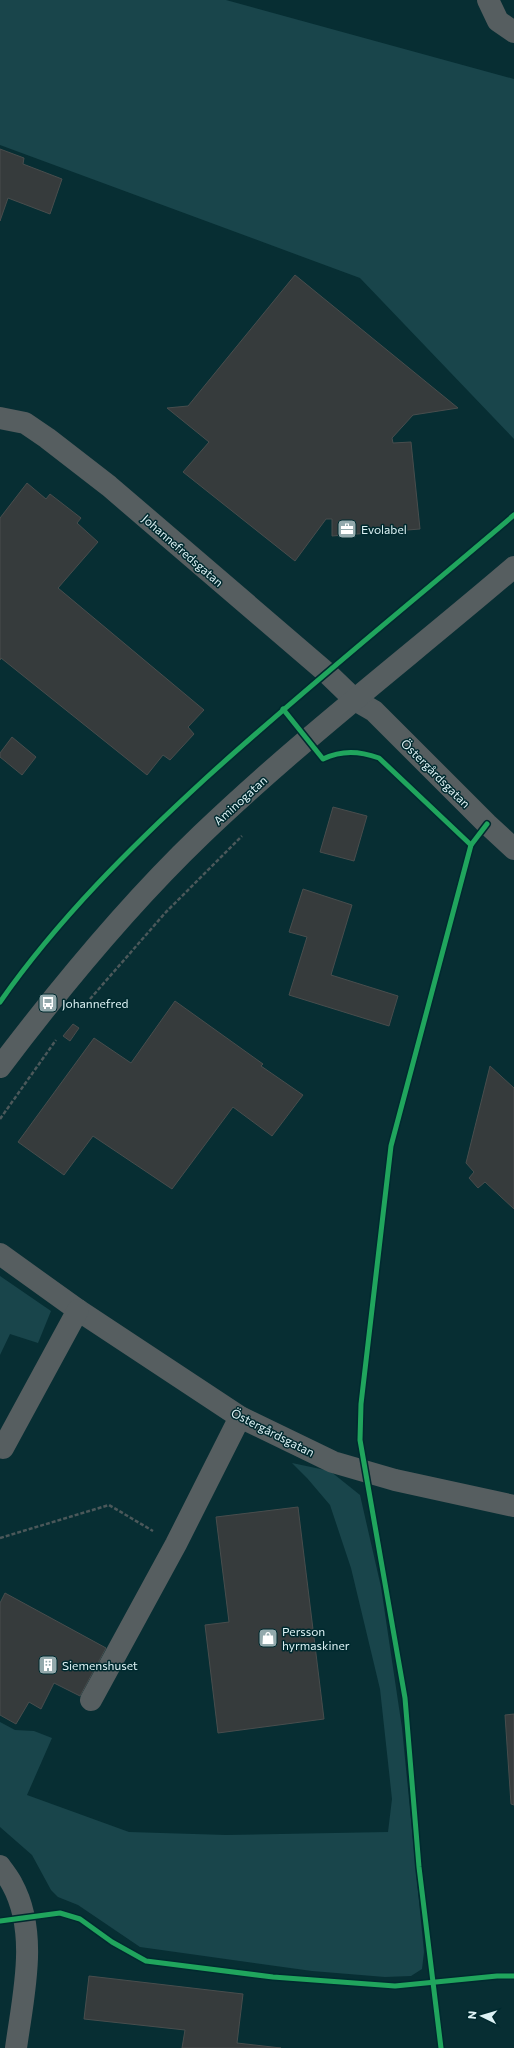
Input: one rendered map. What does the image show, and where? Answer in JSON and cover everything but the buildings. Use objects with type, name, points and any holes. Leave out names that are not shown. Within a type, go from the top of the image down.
[{"type":"street","points":[[488,0],[498,21],[514,32]]},
{"type":"street","name":"Johannefredsgatan","points":[[0,418],[24,423],[47,438],[109,486],[327,673],[355,700]]},
{"type":"street","name":"Aminogatan","points":[[0,1066],[48,1003],[108,932],[201,835],[308,738],[514,567]]},
{"type":"street","name":"Östergårdsgatan","points":[[355,700],[374,711],[514,849]]},
{"type":"street","name":"Östergårdsgatan","points":[[0,1254],[78,1310],[240,1417],[332,1462],[395,1480],[514,1506]]},
{"type":"street","points":[[3,1448],[78,1310]]},
{"type":"street","points":[[91,1700],[176,1544],[240,1417]]},
{"type":"street","points":[[0,1866],[13,1885],[24,1917],[26,1937],[26,1971],[16,2048]]},
{"type":"path","points":[[86,1003],[166,912],[245,832]]},
{"type":"path","points":[[0,1119],[58,1037]]},
{"type":"path","points":[[0,1538],[109,1505],[176,1544]]},
{"type":"shaded area","points":[[0,0],[514,0],[514,2048],[0,2048]]},
{"type":"shaded area","points":[[0,0],[226,0],[514,79],[514,439],[360,278],[0,145]]},
{"type":"shaded area","points":[[0,1276],[51,1311],[38,1343],[10,1334],[0,1355]]},
{"type":"shaded area","points":[[292,1463],[330,1471],[360,1495],[381,1587],[402,1728],[424,1952],[422,1969],[411,1976],[385,1977],[312,1971],[140,1947],[78,1905],[58,1897],[51,1890],[32,1855],[0,1827],[0,1722],[15,1730],[34,1731],[52,1738],[27,1795],[129,1832],[226,1835],[388,1832],[392,1799],[380,1689],[351,1568],[330,1505]]},
{"type":"cycle path","points":[[0,1002],[22,971],[96,885],[177,805],[281,712],[514,515]]},
{"type":"cycle path","points":[[283,709],[323,759],[337,754],[351,752],[379,758],[471,845]]},
{"type":"cycle path","points":[[441,2048],[419,1867],[405,1698],[360,1440],[361,1404],[391,1146],[471,845],[487,824]]},
{"type":"cycle path","points":[[0,1921],[60,1913],[80,1919],[112,1942],[146,1961],[273,1977],[395,1986],[497,1976],[514,1976]]},
{"type":"place","name":"Evolabel","points":[[347,529]]},
{"type":"place","name":"Johannefred","points":[[48,1003]]},
{"type":"place","name":"Persson hyrmaskiner","points":[[268,1638]]},
{"type":"place","name":"Siemenshuset","points":[[48,1665]]}]
